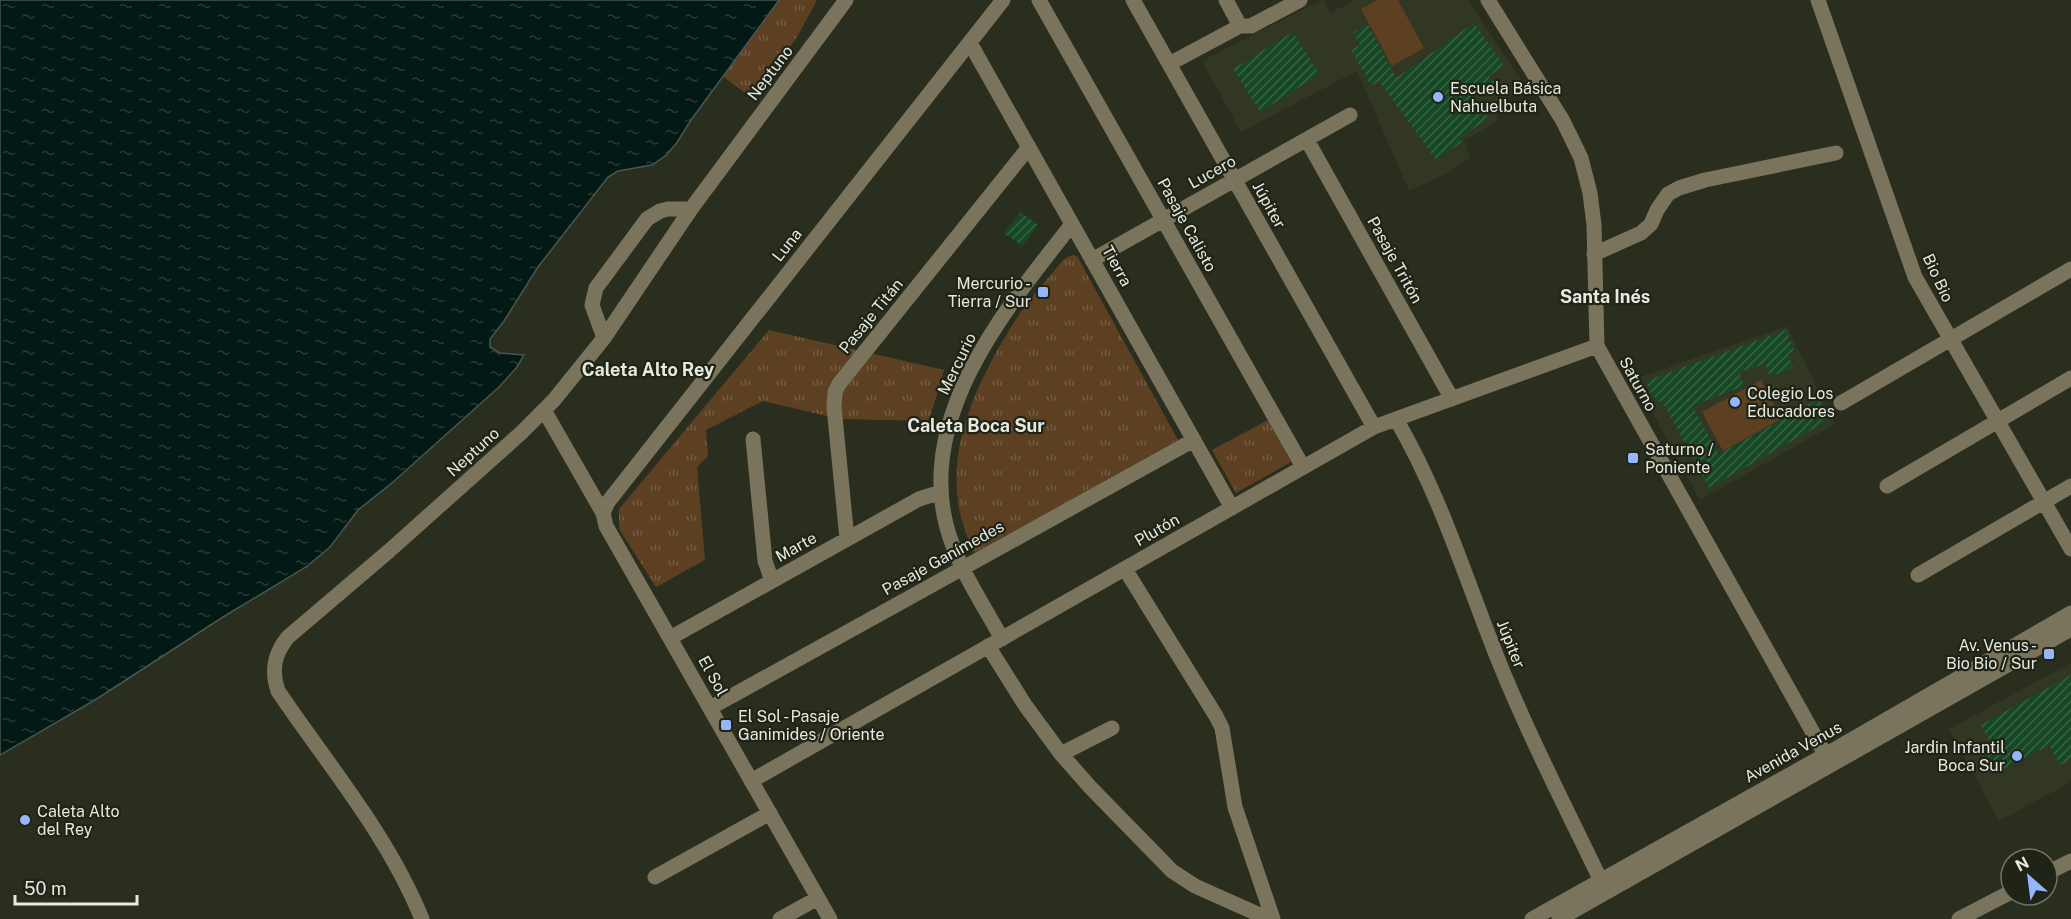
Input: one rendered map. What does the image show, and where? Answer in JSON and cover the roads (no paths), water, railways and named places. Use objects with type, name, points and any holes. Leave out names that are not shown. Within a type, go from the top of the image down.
[{"type":"street","name":"Neptuno","points":[[422,919],[409,888],[383,842],[278,691],[273,672],[277,653],[288,637],[389,551],[544,410],[572,378],[604,338],[691,209],[846,0]]},
{"type":"street","name":"Luna","points":[[603,513],[604,507],[615,492],[1003,0]]},
{"type":"street","name":"Pasaje Calisto","points":[[1039,0],[1303,467]]},
{"type":"street","name":"Júpiter","points":[[1133,0],[1374,427]]},
{"type":"street","points":[[1226,0],[1240,26]]},
{"type":"street","points":[[1169,64],[1240,26],[1251,26],[1300,0]]},
{"type":"street","name":"Saturno","points":[[1488,0],[1573,139],[1584,168],[1590,193],[1597,346],[1828,760]]},
{"type":"street","name":"Bio Bio","points":[[1818,0],[1915,277],[2071,549]]},
{"type":"street","name":"Tierra","points":[[970,43],[1232,508]]},
{"type":"street","name":"Lucero","points":[[1092,260],[1350,116]]},
{"type":"street","name":"Pasaje Tritón","points":[[1307,140],[1452,399]]},
{"type":"street","name":"Pasaje Titán","points":[[847,539],[834,407],[835,393],[839,384],[1029,147]]},
{"type":"street","points":[[1594,254],[1641,233],[1651,224],[1668,194],[1679,188],[1705,180],[1836,153]]},
{"type":"street","points":[[604,338],[592,305],[596,288],[647,219],[668,209],[691,209]]},
{"type":"street","name":"Mercurio","points":[[1002,639],[963,568],[946,524],[941,492],[941,470],[948,428],[975,364],[1012,300],[1072,224]]},
{"type":"street","points":[[1841,403],[2071,268]]},
{"type":"street","name":"Plutón","points":[[751,781],[1374,427],[1597,346]]},
{"type":"street","points":[[1887,486],[2071,378]]},
{"type":"street","name":"El Sol","points":[[544,410],[603,513],[606,526],[830,919]]},
{"type":"street","name":"Júpiter","points":[[1396,419],[1418,458],[1442,511],[1484,626],[1510,687],[1601,881]]},
{"type":"street","points":[[753,438],[765,561],[772,581]]},
{"type":"street","name":"Pasaje Ganímedes","points":[[710,708],[1194,440]]},
{"type":"street","points":[[1918,575],[2071,486]]},
{"type":"street","name":"Marte","points":[[670,638],[919,499],[941,492]]},
{"type":"street","points":[[1125,569],[1222,728],[1235,807],[1273,919]]},
{"type":"street","name":"Avenida Venus","points":[[1559,919],[2071,613]]},
{"type":"street","name":"Avenida Venus","points":[[1532,919],[2071,629]]},
{"type":"street","points":[[988,646],[1025,705],[1061,754],[1090,787],[1179,877],[1269,919]]},
{"type":"street","points":[[1061,754],[1112,728]]},
{"type":"street","points":[[655,877],[770,813]]},
{"type":"street","points":[[780,919],[818,898]]},
{"type":"street","points":[[1959,919],[1999,898]]},
{"type":"water","points":[[0,0],[779,0],[676,144],[652,165],[618,171],[608,177],[538,267],[490,339],[490,347],[500,353],[524,355],[517,367],[499,387],[393,482],[358,510],[330,547],[306,567],[223,617],[95,700],[0,755]]},
{"type":"place","name":"Escuela Básica Nahuelbuta","points":[[1438,97]]},
{"type":"place","name":"Mercurio - Tierra / Sur","points":[[1043,292]]},
{"type":"place","name":"Colegio Los Educadores","points":[[1735,402]]},
{"type":"place","name":"Saturno / Poniente","points":[[1633,458]]},
{"type":"place","name":"Av. Venus - Bio Bio / Sur","points":[[2049,654]]},
{"type":"place","name":"El Sol - Pasaje Ganimides / Oriente","points":[[726,725]]},
{"type":"place","name":"Jardin Infantil Boca Sur","points":[[2017,756]]},
{"type":"place","name":"Caleta Alto del Rey","points":[[25,820]]},
{"type":"district","name":"Santa Inés","points":[[1605,296]]},
{"type":"district","name":"Caleta Alto Rey","points":[[648,369]]},
{"type":"district","name":"Caleta Boca Sur","points":[[976,425]]}]
